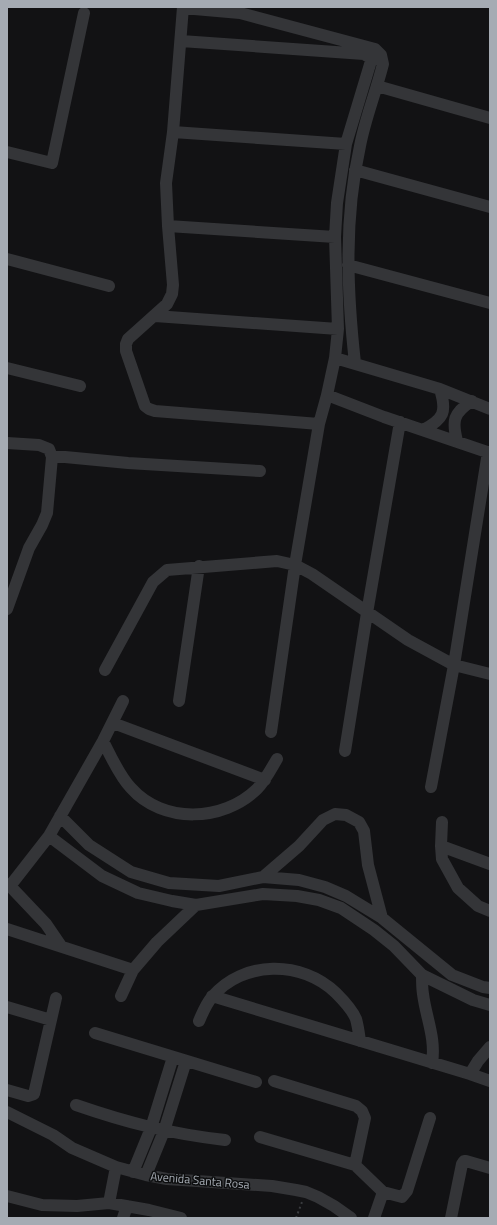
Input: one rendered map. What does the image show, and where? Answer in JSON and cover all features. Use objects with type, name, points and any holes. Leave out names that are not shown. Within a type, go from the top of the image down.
[{"type":"street","points":[[271,732],[295,565],[319,424],[335,358],[338,329],[335,237],[337,203],[346,144],[376,58],[375,49],[240,13],[183,8],[173,132],[166,183],[173,285],[172,294],[167,304],[128,339],[126,351],[145,406],[148,410],[319,424]]},
{"type":"street","points":[[7,152],[52,163],[84,13]]},
{"type":"street","points":[[181,41],[364,54],[369,57],[376,58],[383,64],[360,145],[350,204],[348,265],[351,329],[355,363]]},
{"type":"street","points":[[377,86],[490,118]]},
{"type":"street","points":[[173,132],[346,144]]},
{"type":"street","points":[[355,170],[490,207]]},
{"type":"street","points":[[337,203],[350,204]]},
{"type":"street","points":[[168,226],[335,237]]},
{"type":"street","points":[[7,259],[109,286]]},
{"type":"street","points":[[348,265],[490,303]]},
{"type":"street","points":[[155,316],[338,329]]},
{"type":"street","points":[[335,358],[440,389],[490,409]]},
{"type":"street","points":[[7,368],[80,386]]},
{"type":"street","points":[[423,430],[435,423],[442,414],[444,403],[440,389]]},
{"type":"street","points":[[327,395],[400,422],[489,452],[454,665],[431,786]]},
{"type":"street","points":[[457,441],[454,430],[455,418],[461,408],[472,402]]},
{"type":"street","points":[[345,751],[400,422]]},
{"type":"street","points":[[7,443],[39,445],[49,449],[52,457],[47,513],[29,548],[7,608]]},
{"type":"street","points":[[52,457],[260,471]]},
{"type":"street","points":[[105,670],[153,582],[167,570],[200,566],[277,562],[295,565],[312,574],[408,640],[454,665],[490,674]]},
{"type":"street","points":[[179,701],[200,566]]},
{"type":"street","points":[[60,946],[46,924],[9,885],[49,836],[113,723],[123,701]]},
{"type":"street","points":[[113,723],[265,780]]},
{"type":"street","points":[[103,741],[112,760],[130,788],[147,802],[166,812],[190,815],[211,814],[236,805],[256,790],[265,780],[277,759]]},
{"type":"street","points":[[263,877],[299,846],[323,820],[334,814],[346,815],[359,822],[364,831],[368,865],[382,918]]},
{"type":"street","points":[[60,816],[89,845],[130,872],[169,883],[219,886],[263,877],[299,880],[325,887],[346,896],[382,918],[452,975],[483,987],[490,988]]},
{"type":"street","points":[[442,822],[442,859],[458,888],[478,906],[490,911]]},
{"type":"street","points":[[49,836],[102,876],[138,893],[196,905],[263,894],[297,896],[319,900],[341,908],[374,930],[394,946],[422,975],[473,1000],[490,1005]]},
{"type":"street","points":[[441,846],[490,864]]},
{"type":"street","points":[[232,883],[235,899]]},
{"type":"street","points":[[121,996],[133,970],[157,942],[196,905]]},
{"type":"street","points":[[7,929],[133,970]]},
{"type":"street","points":[[394,946],[402,935]]},
{"type":"street","points":[[199,1021],[212,996],[224,985],[237,977],[268,968],[296,970],[320,980],[341,998],[351,1010],[356,1020],[360,1041]]},
{"type":"street","points":[[422,975],[423,994],[431,1030],[433,1054],[432,1062]]},
{"type":"street","points":[[212,996],[432,1062],[490,1081]]},
{"type":"street","points":[[7,1090],[28,1096],[34,1094],[56,998]]},
{"type":"street","points":[[7,1007],[51,1020]]},
{"type":"street","points":[[95,1033],[256,1082]]},
{"type":"street","points":[[470,1074],[478,1061],[490,1047]]},
{"type":"street","points":[[133,1172],[151,1128],[173,1057]]},
{"type":"street","points":[[146,1176],[164,1131],[186,1061]]},
{"type":"street","points":[[274,1081],[356,1106],[362,1111],[365,1118],[355,1165]]},
{"type":"street","points":[[76,1105],[113,1118],[151,1128],[225,1140]]},
{"type":"street","name":"Avenida Santa Rosa","points":[[7,1112],[53,1135],[72,1148],[116,1167],[146,1176],[167,1179],[272,1186],[306,1192],[334,1206],[351,1218]]},
{"type":"street","points":[[260,1137],[355,1165],[383,1192],[402,1197],[405,1195],[430,1118]]},
{"type":"street","points":[[451,1218],[464,1161],[490,1168]]},
{"type":"street","points":[[109,1203],[116,1167]]},
{"type":"street","points":[[374,1218],[383,1192]]},
{"type":"street","points":[[7,1196],[42,1205],[77,1206],[109,1203],[181,1218]]},
{"type":"street","points":[[124,1218],[127,1206]]},
{"type":"path","points":[[296,1218],[306,1192]]}]
